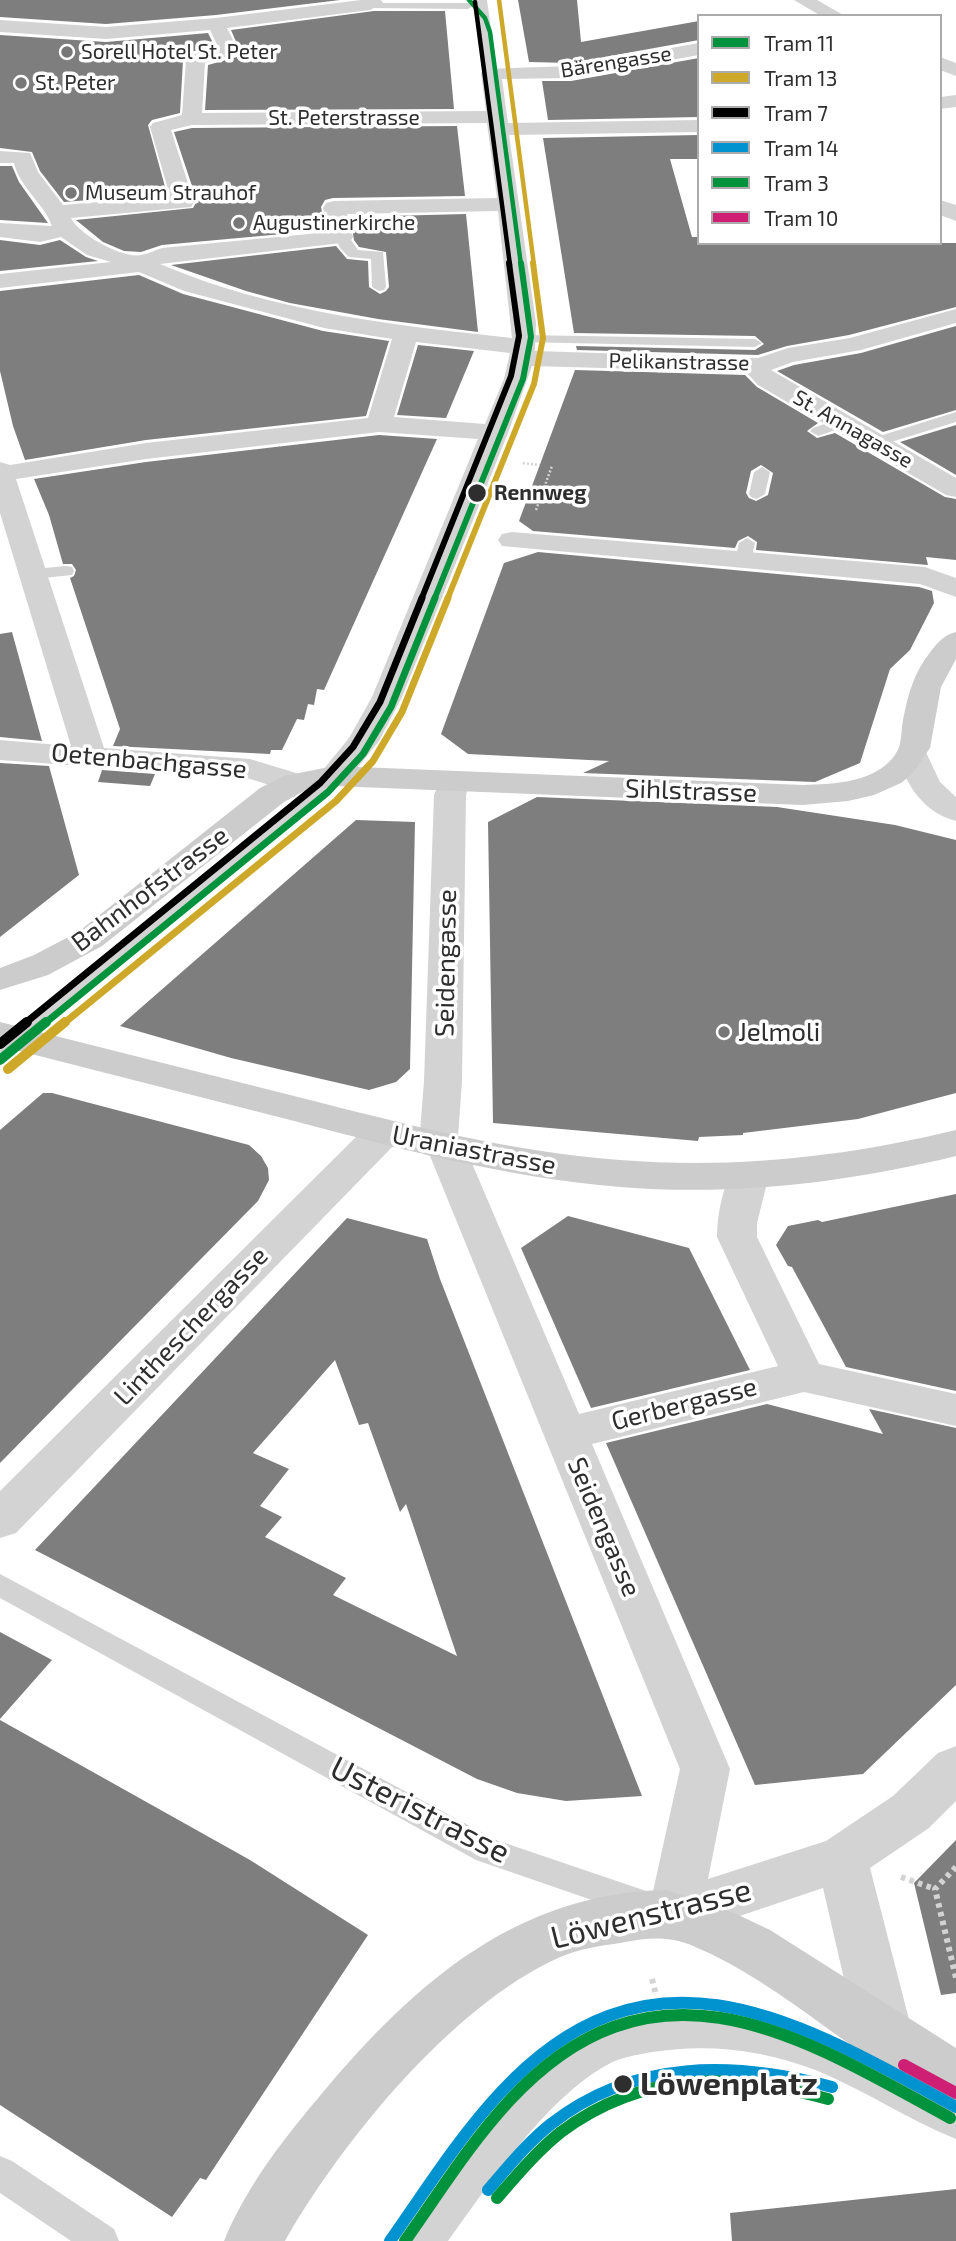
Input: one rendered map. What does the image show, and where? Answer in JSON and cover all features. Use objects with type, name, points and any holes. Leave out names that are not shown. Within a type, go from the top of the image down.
[{"type":"street","points":[[803,0],[832,14]]},
{"type":"street","points":[[0,26],[106,33],[216,24],[370,3]]},
{"type":"street","points":[[192,119],[196,60],[229,50],[216,24]]},
{"type":"street","name":"Bärengasse","points":[[491,73],[571,72],[697,49]]},
{"type":"street","name":"Bahnhofstrasse","points":[[0,979],[31,970],[90,939],[272,795],[295,783],[334,776],[358,749],[382,708],[495,433],[524,348],[509,204],[491,73]]},
{"type":"street","name":"St. Peterstrasse","points":[[61,221],[183,202],[160,127],[192,119],[697,126]]},
{"type":"street","name":"Pelikanstrasse","points":[[0,157],[23,157],[27,172],[61,221],[95,250],[192,286],[335,323],[524,348],[788,355],[852,345],[956,316]]},
{"type":"street","points":[[0,281],[136,266],[162,256],[342,237],[334,208],[509,204]]},
{"type":"street","points":[[0,239],[40,235],[61,221]]},
{"type":"street","points":[[0,230],[36,232],[40,235]]},
{"type":"street","points":[[379,424],[406,334]]},
{"type":"street","name":"St. Annagasse","points":[[757,354],[757,370],[830,427],[875,442],[956,489]]},
{"type":"street","points":[[91,758],[1,473],[146,451],[379,424],[495,433]]},
{"type":"street","points":[[512,540],[745,551],[925,576],[956,588]]},
{"type":"street","points":[[956,642],[936,662],[926,684],[912,753],[920,779],[934,799],[956,811]]},
{"type":"street","name":"Oetenbachgasse","points":[[0,750],[250,769],[295,783]]},
{"type":"street","name":"Sihlstrasse","points":[[334,776],[835,794],[852,791],[888,777],[912,753]]},
{"type":"street","name":"Seidengasse","points":[[454,781],[450,796],[442,1146],[705,1769],[674,1914]]},
{"type":"street","name":"Uraniastrasse","points":[[5,1041],[442,1146],[511,1160],[607,1173],[749,1175],[857,1165],[956,1143]]},
{"type":"street","name":"Lintheschergasse","points":[[0,1520],[384,1132]]},
{"type":"street","points":[[749,1175],[737,1223],[737,1237],[804,1376]]},
{"type":"street","name":"Gerbergasse","points":[[565,1434],[804,1376],[956,1410]]},
{"type":"street","name":"Löwenstrasse","points":[[253,2241],[303,2160],[371,2076],[464,1986],[512,1954],[582,1926],[604,1919],[674,1914],[842,1859],[911,1812],[956,1768]]},
{"type":"street","points":[[842,1859],[886,2035]]},
{"type":"street","name":"Usteristrasse","points":[[674,1914],[740,1941],[956,2078]]},
{"type":"lane","points":[[482,0],[483,20]]},
{"type":"lane","points":[[370,3],[466,3],[483,20]]},
{"type":"lane","name":"Bahnhofstrasse","points":[[483,20],[491,73]]},
{"type":"lane","points":[[342,237],[345,245],[354,254],[378,255],[379,287]]},
{"type":"lane","points":[[875,442],[956,417]]},
{"type":"lane","points":[[757,494],[762,472]]},
{"type":"lane","points":[[34,574],[66,571]]},
{"type":"lane","name":"Bahnhofstrasse","points":[[5,1041],[292,815],[334,776]]},
{"type":"lane","name":"Usteristrasse","points":[[0,1586],[487,1850],[674,1914]]},
{"type":"lane","points":[[427,2241],[473,2179],[544,2094],[593,2055],[630,2040],[695,2031],[757,2037],[818,2057],[896,2091],[956,2123]]},
{"type":"lane","points":[[0,2174],[102,2241]]},
{"type":"path","points":[[523,463],[540,464]]},
{"type":"path","points":[[536,512],[552,466]]},
{"type":"path","points":[[956,1867],[935,1889],[956,1978]]},
{"type":"building","points":[[0,0],[340,0],[216,15],[106,24],[0,17]]},
{"type":"building","points":[[518,0],[577,0],[581,42],[697,21],[697,40],[571,63],[529,62]]},
{"type":"building","points":[[374,11],[445,11],[454,109],[205,110],[208,65],[237,57],[240,51],[231,30]]},
{"type":"building","points":[[208,33],[214,45],[188,53],[183,60],[180,113],[152,120],[148,125],[167,194],[64,202],[40,171],[32,152],[0,148],[0,35],[106,42]]},
{"type":"building","points":[[697,58],[697,117],[548,120],[542,81],[571,81]]},
{"type":"building","points":[[457,126],[465,196],[333,198],[325,200],[321,207],[326,230],[162,245],[141,252],[124,251],[103,242],[76,220],[193,208],[197,201],[174,132],[192,128]]},
{"type":"building","points":[[697,135],[697,159],[670,159],[692,237],[697,237],[697,245],[956,243],[956,307],[758,355],[577,350],[576,346],[755,350],[764,344],[755,336],[574,333],[543,138]]},
{"type":"building","points":[[0,166],[12,166],[19,182],[48,223],[0,220]]},
{"type":"building","points":[[466,214],[478,332],[378,319],[290,303],[171,265],[336,246],[347,259],[368,261],[369,287],[380,294],[389,287],[386,252],[359,247],[354,240],[350,217]]},
{"type":"building","points":[[0,240],[40,245],[60,240],[86,257],[98,261],[0,271]]},
{"type":"building","points":[[139,275],[183,294],[323,331],[389,341],[366,416],[146,440],[25,460],[13,426],[0,371],[0,291]]},
{"type":"building","points":[[956,326],[956,410],[883,432],[777,371],[794,365],[861,353]]},
{"type":"building","points":[[418,345],[474,351],[446,418],[397,415]]},
{"type":"building","points":[[575,370],[745,375],[757,387],[818,423],[807,431],[817,438],[835,433],[945,497],[956,499],[956,560],[926,557],[928,565],[756,550],[757,542],[748,536],[738,541],[735,548],[533,531],[519,521]],"holes":[[[761,465],[773,473],[768,495],[756,501],[749,498],[746,493],[751,471]]]},
{"type":"building","points":[[956,425],[956,475],[900,442]]},
{"type":"building","points":[[379,435],[437,439],[324,690],[317,689],[314,705],[308,704],[304,720],[297,719],[282,750],[271,750],[270,754],[113,746],[120,729],[70,578],[76,570],[72,564],[63,564],[49,515],[34,479],[146,462]]},
{"type":"building","points":[[538,552],[919,587],[932,591],[934,603],[910,650],[890,669],[860,763],[815,782],[583,773],[609,761],[468,754],[441,734],[504,563]]},
{"type":"building","points":[[12,632],[42,741],[0,737],[0,634]]},
{"type":"building","points":[[0,763],[49,766],[79,875],[0,937]]},
{"type":"building","points":[[102,770],[155,774],[150,786],[98,782]]},
{"type":"building","name":"Jelmoli","points":[[537,797],[777,807],[895,825],[956,840],[956,1093],[858,1119],[743,1135],[699,1137],[698,1141],[493,1123],[488,822]]},
{"type":"building","points":[[356,820],[415,822],[410,1069],[396,1082],[369,1090],[231,1058],[120,1026]]},
{"type":"building","points":[[43,1093],[52,1093],[249,1145],[261,1156],[268,1168],[269,1180],[258,1201],[0,1463],[0,1130]]},
{"type":"building","points":[[956,1194],[956,1391],[846,1367],[792,1267],[788,1266],[776,1245],[788,1226],[818,1220],[822,1222]]},
{"type":"building","points":[[568,1216],[689,1248],[750,1370],[591,1408],[521,1248]]},
{"type":"building","points":[[347,1218],[427,1239],[440,1279],[642,1796],[566,1801],[517,1793],[477,1779],[35,1550]],"holes":[[[335,1360],[359,1425],[368,1423],[400,1512],[406,1504],[457,1656],[333,1595],[346,1578],[265,1537],[282,1517],[260,1506],[289,1469],[253,1453]]]},
{"type":"building","points":[[767,1404],[883,1434],[869,1409],[956,1428],[956,1685],[863,1774],[755,1785],[606,1443]]},
{"type":"building","points":[[0,1632],[52,1660],[0,1719]]},
{"type":"building","points":[[0,1720],[250,1860],[368,1935],[206,2180],[200,2178],[172,2217],[0,2105]]},
{"type":"building","points":[[956,1840],[956,1993],[941,1995],[914,1883]]},
{"type":"building","points":[[956,2189],[956,2241],[732,2241],[730,2213]]},
{"type":"tram line","name":"11","points":[[0,1060],[328,792],[363,754],[391,707],[523,379],[531,337],[490,32],[485,18],[469,0]]},
{"type":"tram line","name":"13","points":[[8,1069],[336,801],[373,761],[402,712],[534,384],[543,338],[499,0]]},
{"type":"tram line","name":"7","points":[[0,1044],[320,783],[353,747],[380,702],[511,376],[519,336],[475,2]]},
{"type":"tram line","name":"14","points":[[390,2241],[471,2127],[513,2080],[567,2035],[613,2012],[657,2002],[701,2003],[746,2011],[835,2043],[956,2107]]},
{"type":"tram line","name":"3","points":[[405,2241],[468,2151],[510,2100],[533,2077],[573,2046],[617,2024],[660,2015],[703,2015],[747,2023],[833,2055],[950,2118]]},
{"type":"tram line","name":"10","points":[[904,2065],[956,2093]]},
{"type":"tram line","name":"14","points":[[488,2190],[526,2147],[551,2124],[582,2102],[616,2086],[650,2075],[723,2068],[796,2077],[832,2087]]},
{"type":"tram line","name":"3","points":[[497,2198],[560,2133],[590,2112],[622,2097],[655,2087],[724,2080],[759,2083],[828,2099]]},
{"type":"place","name":"Sorell Hotel St. Peter","points":[[67,52]]},
{"type":"place","name":"St. Peter","points":[[21,83]]},
{"type":"place","name":"Museum Strauhof","points":[[71,193]]},
{"type":"place","name":"Augustinerkirche","points":[[239,223]]},
{"type":"place","name":"Rennweg","points":[[477,493]]},
{"type":"place","name":"Jelmoli","points":[[724,1032]]},
{"type":"place","name":"Löwenplatz","points":[[623,2084]]}]
